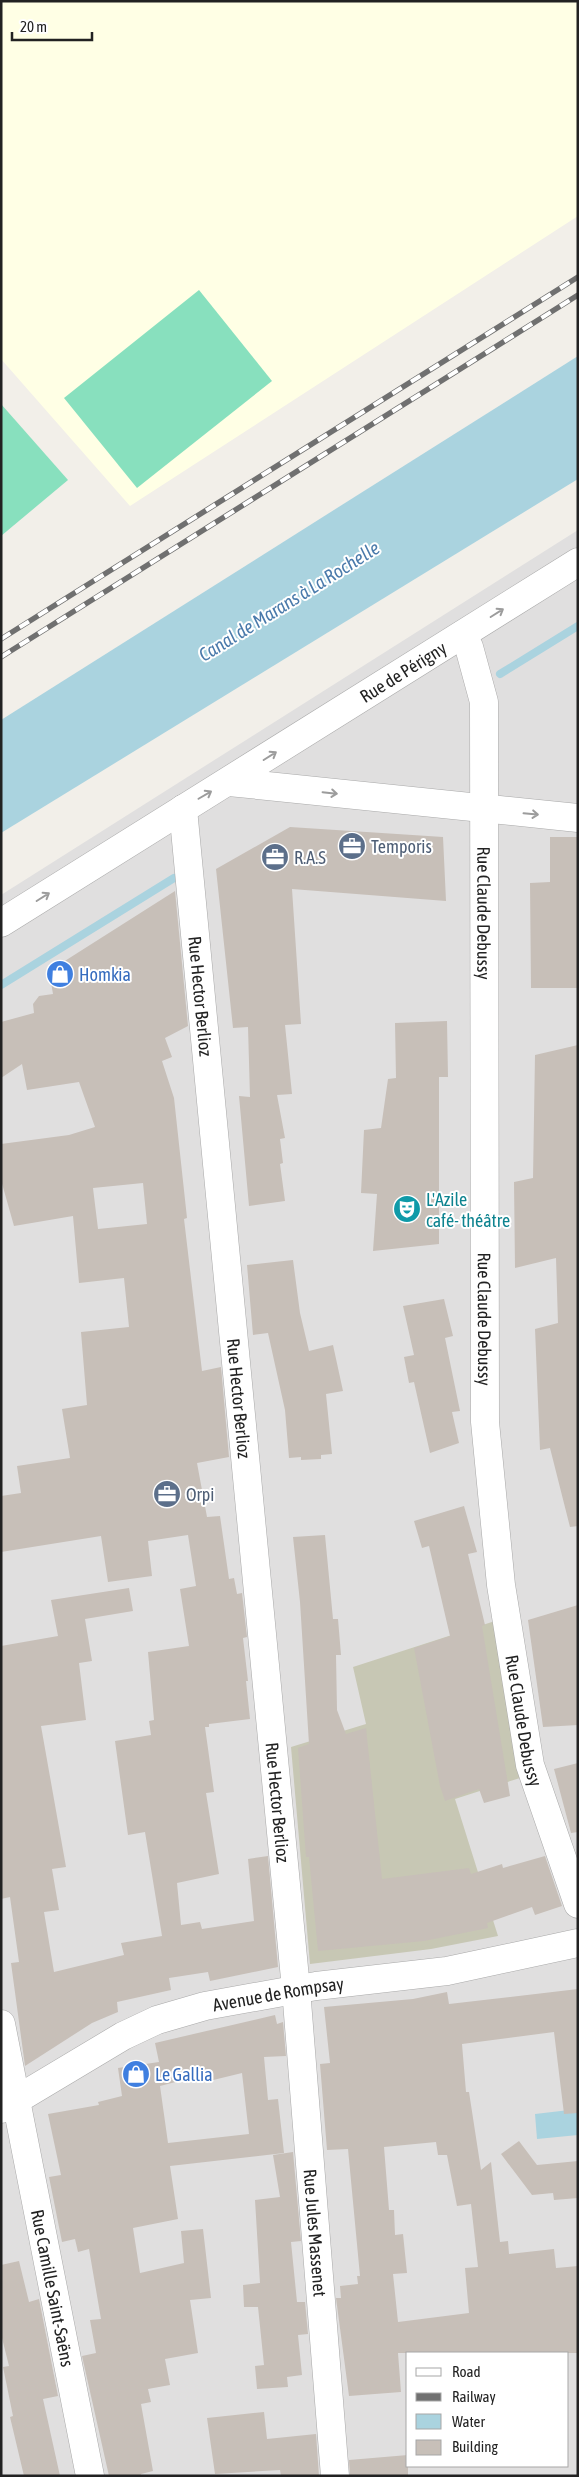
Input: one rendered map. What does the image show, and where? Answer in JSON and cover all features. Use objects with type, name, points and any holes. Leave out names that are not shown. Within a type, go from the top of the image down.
[{"type":"street","name":"Rue de Périgny","points":[[1,923],[578,562]]},
{"type":"street","name":"Rue Claude Debussy","points":[[462,635],[469,647],[484,702],[485,1422],[501,1585],[530,1765],[578,1904]]},
{"type":"street","points":[[229,782],[484,810],[578,818]]},
{"type":"street","name":"Rue Hector Berlioz","points":[[183,809],[296,1989]]},
{"type":"street","name":"Avenue de Rompsay","points":[[8,2105],[123,2036],[157,2020],[204,2006],[296,1989],[447,1971],[578,1943]]},
{"type":"street","name":"Rue Jules Massenet","points":[[296,1989],[335,2476]]},
{"type":"street","name":"Rue Camille Saint-Saëns","points":[[1,2024],[8,2105],[90,2476]]},
{"type":"shaded area","points":[[1,1],[578,1],[578,216],[130,506],[1,359]]},
{"type":"shaded area","points":[[578,530],[578,2476],[1,2476],[1,895]]},
{"type":"shaded area","points":[[495,1621],[523,1777],[455,1799],[498,1936],[431,1949],[310,1964],[291,1747],[366,1724],[353,1667]]},
{"type":"green space","points":[[199,290],[272,381],[137,488],[64,398]]},
{"type":"green space","points":[[1,404],[68,480],[1,536]]},
{"type":"water","name":"Canal de Marans à La Rochelle","points":[[578,356],[578,479],[1,833],[1,720]]},
{"type":"water","points":[[578,2109],[578,2135],[537,2139],[535,2114]]},
{"type":"building","points":[[290,827],[443,837],[446,901],[292,889],[301,1024],[285,1025],[292,1094],[277,1095],[285,1138],[280,1139],[283,1163],[280,1164],[285,1201],[249,1206],[239,1096],[250,1097],[248,1027],[233,1028],[216,869]]},
{"type":"building","points":[[550,837],[578,837],[578,988],[531,988],[530,883],[550,882]]},
{"type":"building","points":[[175,891],[188,1026],[165,1038],[172,1057],[162,1061],[174,1098],[187,1218],[184,1219],[202,1371],[221,1367],[229,1457],[197,1463],[207,1517],[220,1516],[229,1579],[234,1578],[237,1594],[242,1593],[247,1637],[243,1638],[250,1719],[209,1724],[209,1727],[205,1727],[214,1792],[206,1793],[219,1874],[177,1883],[181,1925],[200,1922],[202,1929],[254,1921],[248,1859],[268,1856],[278,1967],[210,1981],[208,1972],[169,1978],[171,1990],[117,2002],[118,2012],[92,2023],[25,2066],[11,1963],[19,1962],[10,1897],[1,1899],[1,1646],[58,1636],[51,1600],[129,1588],[133,1611],[85,1619],[92,1661],[79,1663],[86,1720],[41,1726],[66,1867],[52,1869],[59,1910],[44,1912],[54,1972],[124,1955],[121,1943],[162,1936],[145,1832],[128,1835],[115,1741],[151,1735],[149,1721],[154,1720],[148,1652],[189,1646],[180,1589],[196,1586],[188,1535],[148,1541],[152,1576],[108,1582],[101,1536],[1,1552],[1,1496],[21,1493],[17,1466],[70,1458],[62,1409],[87,1405],[81,1332],[129,1327],[124,1278],[79,1283],[73,1216],[14,1226],[1,1180],[1,1144],[69,1135],[95,1127],[79,1082],[27,1090],[22,1064],[1,1078],[1,1022],[34,1013],[33,1004],[39,996],[53,994],[49,971]],"holes":[[[143,1183],[147,1224],[98,1229],[93,1188]]]},
{"type":"building","points":[[447,1021],[448,1077],[439,1077],[439,1244],[373,1251],[377,1194],[361,1193],[364,1130],[381,1128],[388,1079],[396,1078],[395,1023]]},
{"type":"building","points":[[578,1045],[578,1526],[570,1527],[550,1448],[540,1450],[535,1329],[558,1323],[556,1258],[515,1268],[514,1182],[533,1178],[535,1055]]},
{"type":"building","points":[[293,1260],[300,1313],[309,1351],[333,1345],[343,1391],[326,1394],[332,1454],[321,1455],[321,1459],[301,1460],[301,1457],[289,1458],[285,1410],[268,1333],[253,1335],[247,1265]]},
{"type":"building","points":[[444,1299],[453,1336],[445,1338],[460,1411],[452,1412],[459,1443],[430,1453],[414,1382],[409,1383],[404,1357],[414,1355],[403,1306]]},
{"type":"building","points":[[464,1506],[477,1552],[468,1554],[485,1625],[482,1626],[510,1796],[484,1803],[479,1789],[445,1801],[440,1786],[414,1648],[450,1636],[429,1546],[422,1548],[414,1521]]},
{"type":"building","points":[[325,1535],[333,1619],[338,1619],[341,1655],[336,1655],[337,1710],[346,1734],[366,1728],[382,1879],[469,1868],[471,1874],[502,1864],[503,1868],[545,1856],[562,1906],[535,1915],[532,1907],[487,1923],[488,1928],[424,1941],[318,1951],[309,1857],[306,1857],[298,1748],[309,1744],[300,1602],[293,1537]]},
{"type":"building","points":[[578,1605],[578,1725],[543,1727],[528,1620]]},
{"type":"building","points":[[578,1763],[578,1832],[571,1833],[554,1769]]},
{"type":"building","points":[[578,1989],[578,2113],[564,2114],[554,2032],[462,2044],[466,2092],[469,2092],[481,2170],[491,2162],[500,2242],[508,2241],[509,2254],[554,2249],[556,2268],[578,2266],[578,2353],[398,2353],[401,2392],[349,2396],[336,2298],[341,2298],[340,2286],[358,2284],[357,2276],[360,2276],[348,2149],[327,2150],[320,2064],[330,2063],[324,2007],[413,1999],[447,1992],[449,2004]],"holes":[[[436,2142],[438,2155],[447,2155],[457,2206],[471,2204],[478,2267],[465,2268],[469,2313],[398,2322],[393,2274],[407,2273],[403,2234],[395,2235],[394,2210],[389,2210],[384,2147]]]},
{"type":"building","points":[[275,2015],[277,2024],[283,2022],[286,2056],[264,2057],[268,2100],[278,2099],[284,2153],[170,2166],[178,2219],[133,2228],[140,2273],[184,2263],[181,2231],[203,2229],[211,2298],[190,2300],[198,2353],[165,2359],[170,2385],[148,2389],[151,2402],[141,2404],[153,2471],[141,2474],[141,2476],[109,2476],[82,2356],[96,2353],[90,2320],[101,2319],[89,2249],[78,2252],[75,2239],[62,2242],[49,2177],[61,2175],[48,2114],[99,2105],[98,2102],[122,2096],[118,2068],[159,2062],[155,2043]],"holes":[[[242,2073],[249,2134],[168,2143],[160,2086],[203,2075],[205,2082]]]},
{"type":"building","points":[[519,2141],[537,2165],[578,2161],[578,2198],[554,2200],[553,2193],[532,2195],[501,2154]]},
{"type":"building","points":[[293,2152],[301,2241],[291,2242],[297,2302],[305,2302],[308,2334],[298,2335],[302,2375],[287,2377],[288,2387],[257,2389],[255,2366],[264,2365],[258,2307],[244,2307],[243,2285],[260,2283],[255,2200],[280,2197],[273,2155]]},
{"type":"building","points":[[19,2261],[29,2302],[39,2299],[58,2396],[43,2399],[60,2476],[24,2476],[10,2417],[13,2416],[3,2367],[9,2366],[1,2334],[1,2265]]},
{"type":"building","points":[[264,2412],[267,2439],[316,2434],[319,2476],[281,2476],[280,2470],[215,2474],[207,2418]]},
{"type":"building","points":[[406,2455],[408,2476],[350,2476],[349,2460]]},
{"type":"waterway","points":[[500,674],[578,626]]},
{"type":"waterway","points":[[1,985],[174,878]]},
{"type":"railway","points":[[1,639],[578,277]]},
{"type":"railway","points":[[1,657],[578,295]]},
{"type":"place","name":"Temporis","points":[[352,846]]},
{"type":"place","name":"R.A.S","points":[[275,857]]},
{"type":"place","name":"Homkia","points":[[60,974]]},
{"type":"place","name":"L'Azile café- théâtre","points":[[407,1209]]},
{"type":"place","name":"Orpi","points":[[167,1494]]},
{"type":"place","name":"Le Gallia","points":[[136,2074]]}]
